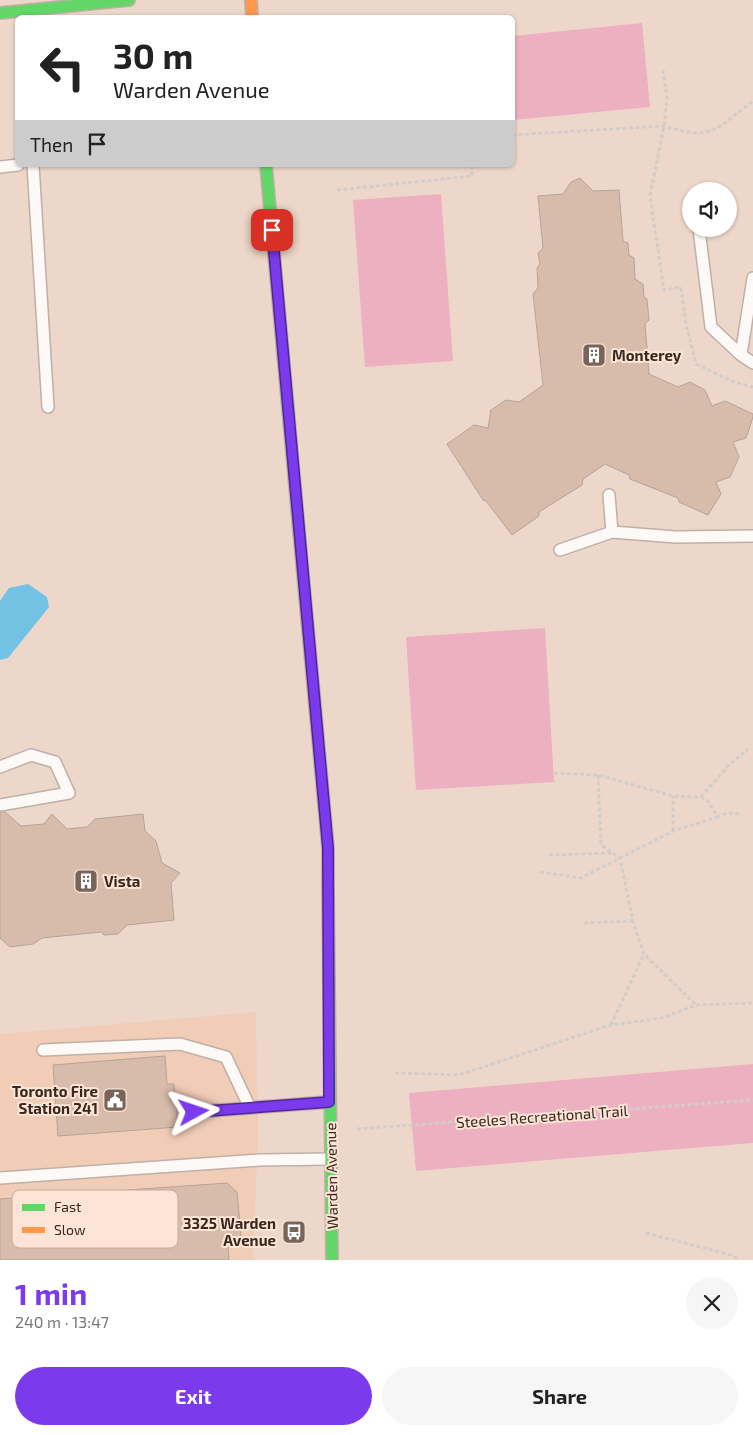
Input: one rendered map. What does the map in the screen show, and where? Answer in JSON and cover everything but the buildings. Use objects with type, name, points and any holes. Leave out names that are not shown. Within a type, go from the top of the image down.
[{"type":"main road","points":[[0,13],[129,0]]},
{"type":"main road","points":[[251,0],[252,15]]},
{"type":"main road","name":"Warden Avenue","points":[[266,167],[328,848],[332,1260]]},
{"type":"lane","points":[[0,167],[15,165]]},
{"type":"lane","points":[[33,167],[48,407]]},
{"type":"lane","points":[[700,237],[711,327],[741,355],[753,363]]},
{"type":"lane","points":[[741,355],[753,278]]},
{"type":"lane","points":[[608,495],[612,532]]},
{"type":"lane","points":[[560,550],[612,532],[676,537],[753,536]]},
{"type":"lane","points":[[0,766],[31,754],[55,762],[69,794],[0,805]]},
{"type":"lane","points":[[43,1050],[180,1044],[226,1057],[250,1108]]},
{"type":"lane","points":[[194,1112],[329,1102]]},
{"type":"lane","points":[[0,1178],[260,1160],[330,1159]]},
{"type":"path","points":[[663,70],[667,98],[664,126],[650,196],[664,290],[682,287],[686,323],[696,364],[734,382],[753,387]]},
{"type":"path","points":[[515,135],[664,126],[687,134],[709,133],[753,101]]},
{"type":"path","points":[[337,190],[472,176],[472,167]]},
{"type":"path","points":[[701,797],[729,765],[748,749]]},
{"type":"path","points":[[554,773],[598,774],[673,796],[701,797],[707,800],[718,817]]},
{"type":"path","points":[[598,774],[601,845],[620,858],[633,921],[644,954],[696,1005]]},
{"type":"path","points":[[673,796],[673,831]]},
{"type":"path","points":[[540,872],[581,878],[673,831],[727,814],[742,814]]},
{"type":"path","points":[[549,855],[613,853]]},
{"type":"path","points":[[584,924],[633,921]]},
{"type":"path","points":[[611,1025],[644,954]]},
{"type":"path","points":[[396,1073],[459,1075],[611,1025],[662,1018],[696,1005],[753,1003]]},
{"type":"path","name":"Steeles Recreational Trail","points":[[331,1130],[398,1127],[753,1100]]},
{"type":"path","points":[[646,1233],[731,1255],[739,1260]]},
{"type":"shaded area","points":[[642,23],[650,107],[515,120],[515,36]]},
{"type":"shaded area","points":[[441,194],[453,361],[365,367],[353,200]]},
{"type":"shaded area","points":[[545,628],[554,782],[416,790],[406,637]]},
{"type":"shaded area","points":[[256,1012],[258,1137],[253,1260],[0,1260],[0,1034]]},
{"type":"shaded area","points":[[753,1064],[753,1143],[416,1171],[409,1093]]},
{"type":"water","points":[[28,584],[47,597],[49,607],[8,658],[0,660],[0,601],[9,588]]},
{"type":"traffic: fast","points":[[0,13],[129,0]]},
{"type":"traffic: fast","points":[[266,167],[301,553]]},
{"type":"traffic: fast","points":[[328,888],[332,1260]]},
{"type":"traffic: slow","points":[[251,0],[252,15]]},
{"type":"traffic: slow","points":[[301,553],[328,848],[328,888]]},
{"type":"place","name":"Monterey","points":[[594,355]]},
{"type":"place","name":"Vista","points":[[86,881]]},
{"type":"place","name":"Toronto Fire Station 241","points":[[115,1100]]},
{"type":"place","name":"3325 Warden Avenue","points":[[294,1232]]},
{"type":"route","points":[[194,1112],[329,1102],[328,848],[272,230]]}]
